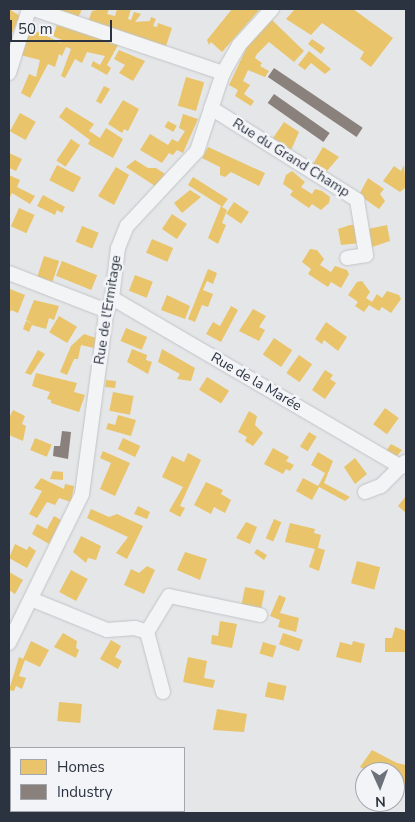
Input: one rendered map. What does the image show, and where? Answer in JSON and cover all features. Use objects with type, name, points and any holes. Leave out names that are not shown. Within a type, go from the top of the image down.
[{"type":"street","points":[[9,73],[29,9]]},
{"type":"street","points":[[34,9],[223,73]]},
{"type":"street","name":"Rue de l'Ermitage","points":[[9,643],[82,494],[107,311],[112,298],[118,248],[126,226],[197,151],[223,73],[239,46],[272,9]]},
{"type":"street","name":"Rue du Grand Champ","points":[[211,108],[357,200],[366,255],[347,258]]},
{"type":"street","points":[[9,272],[107,311]]},
{"type":"street","name":"Rue de la Marée","points":[[112,298],[403,463]]},
{"type":"street","points":[[365,492],[376,491],[403,463]]},
{"type":"street","points":[[163,692],[147,632],[169,596],[260,615]]},
{"type":"street","points":[[31,599],[107,630],[135,628],[147,632]]},
{"type":"building: Homes","points":[[9,9],[20,16],[9,40]]},
{"type":"building: Homes","points":[[56,9],[82,9],[78,18]]},
{"type":"building: Homes","points":[[109,9],[107,14],[115,16],[117,9],[131,9],[128,19],[131,20],[134,12],[141,14],[135,22],[150,21],[151,17],[156,19],[153,26],[157,27],[158,23],[172,28],[166,46],[88,22],[92,11]]},
{"type":"building: Homes","points":[[232,9],[260,9],[222,52],[211,42],[209,45],[207,40]]},
{"type":"building: Homes","points":[[295,9],[353,9],[393,38],[371,67],[360,59],[364,52],[322,23],[311,35],[286,19]]},
{"type":"building: Homes","points":[[272,20],[304,51],[294,62],[269,42],[257,54],[255,58],[262,63],[260,66],[269,71],[265,77],[248,70],[243,81],[250,85],[244,94],[254,101],[251,106],[235,96],[238,90],[229,85],[247,47]]},
{"type":"building: Homes","points":[[57,25],[118,45],[107,65],[111,68],[107,75],[91,66],[93,61],[100,65],[105,56],[87,52],[82,63],[75,59],[65,78],[61,76],[71,49],[66,47],[62,56],[59,54],[55,67],[48,64],[30,98],[21,93],[29,74],[36,77],[40,60],[20,55],[30,28],[61,43],[62,40],[53,36]]},
{"type":"building: Homes","points":[[312,39],[325,48],[321,54],[308,44]]},
{"type":"building: Homes","points":[[119,50],[145,61],[133,81],[119,73],[125,65],[114,59]]},
{"type":"building: Homes","points":[[309,51],[331,69],[325,74],[311,63],[305,70],[298,65]]},
{"type":"building: Homes","points":[[186,77],[204,82],[196,111],[178,106]]},
{"type":"building: Homes","points":[[104,86],[110,89],[101,104],[96,101]]},
{"type":"building: Homes","points":[[123,100],[139,109],[128,131],[124,129],[122,133],[108,124]]},
{"type":"building: Homes","points":[[66,107],[94,124],[89,131],[100,138],[106,128],[123,139],[113,158],[88,144],[90,140],[59,117]]},
{"type":"building: Homes","points":[[20,113],[36,122],[26,140],[10,131]]},
{"type":"building: Homes","points":[[183,114],[198,119],[183,153],[177,150],[173,155],[169,153],[162,163],[140,150],[150,134],[168,145],[172,139],[178,142],[185,131],[179,128]]},
{"type":"building: Homes","points":[[168,121],[177,126],[173,132],[165,127]]},
{"type":"building: Homes","points":[[284,122],[299,132],[291,150],[273,138]]},
{"type":"building: Homes","points":[[71,139],[80,145],[66,167],[56,161]]},
{"type":"building: Homes","points":[[208,147],[265,173],[259,186],[231,172],[225,177],[220,175],[220,167],[202,158]]},
{"type":"building: Homes","points":[[323,147],[339,157],[326,172],[313,164]]},
{"type":"building: Homes","points":[[9,153],[22,159],[16,171],[9,168]]},
{"type":"building: Homes","points":[[135,160],[148,168],[156,168],[165,174],[155,186],[126,167]]},
{"type":"building: Homes","points":[[57,165],[81,177],[73,192],[49,180]]},
{"type":"building: Homes","points":[[404,165],[406,187],[400,192],[383,181],[394,166],[401,171]]},
{"type":"building: Homes","points":[[116,167],[129,175],[114,205],[98,196]]},
{"type":"building: Homes","points":[[292,171],[305,182],[301,187],[312,194],[315,189],[322,191],[330,197],[329,203],[321,210],[312,204],[309,208],[290,195],[293,191],[283,184],[286,175]]},
{"type":"building: Homes","points":[[9,175],[20,180],[17,187],[35,196],[30,204],[12,193],[9,199]]},
{"type":"building: Homes","points":[[193,177],[228,199],[222,207],[227,210],[222,223],[226,225],[218,244],[208,238],[221,206],[188,185]]},
{"type":"building: Homes","points":[[368,178],[384,189],[380,194],[385,201],[379,209],[359,195]]},
{"type":"building: Homes","points":[[190,190],[201,197],[182,213],[174,203]]},
{"type":"building: Homes","points":[[43,195],[65,207],[62,213],[57,210],[55,215],[37,206]]},
{"type":"building: Homes","points":[[234,202],[249,212],[241,224],[226,214]]},
{"type":"building: Homes","points":[[19,208],[35,215],[26,233],[11,226]]},
{"type":"building: Homes","points":[[172,214],[187,224],[177,239],[162,229]]},
{"type":"building: Homes","points":[[357,225],[360,243],[341,245],[338,229]]},
{"type":"building: Homes","points":[[387,225],[390,241],[372,247],[368,229]]},
{"type":"building: Homes","points":[[82,226],[99,233],[92,249],[76,242]]},
{"type":"building: Homes","points":[[152,239],[173,248],[167,262],[146,253]]},
{"type":"building: Homes","points":[[310,249],[317,250],[324,259],[320,265],[331,272],[335,266],[347,270],[349,274],[341,288],[331,282],[328,287],[308,274],[311,269],[302,262]]},
{"type":"building: Homes","points":[[44,256],[59,261],[52,282],[37,277]]},
{"type":"building: Homes","points":[[62,261],[97,275],[91,290],[56,276]]},
{"type":"building: Homes","points":[[208,269],[217,273],[213,284],[207,281],[203,290],[213,294],[208,307],[202,305],[195,322],[188,319]]},
{"type":"building: Homes","points":[[135,275],[153,282],[147,298],[129,291]]},
{"type":"building: Homes","points":[[362,281],[370,292],[366,298],[372,302],[377,294],[382,298],[387,291],[399,295],[401,299],[391,313],[382,307],[379,311],[369,305],[364,312],[355,306],[358,302],[348,295],[357,282]]},
{"type":"building: Homes","points":[[10,289],[25,295],[18,313],[11,310],[9,314]]},
{"type":"building: Homes","points":[[167,295],[190,306],[185,319],[161,310]]},
{"type":"building: Homes","points":[[34,300],[59,306],[54,320],[49,318],[46,329],[32,325],[29,332],[23,329],[26,321],[33,324],[26,320]]},
{"type":"building: Homes","points":[[231,306],[238,310],[221,342],[206,334],[213,322],[220,326]]},
{"type":"building: Homes","points":[[253,309],[266,316],[259,327],[265,330],[259,341],[239,331]]},
{"type":"building: Homes","points":[[59,316],[77,327],[67,343],[49,332]]},
{"type":"building: Homes","points":[[326,322],[347,337],[338,351],[324,340],[322,344],[315,339]]},
{"type":"building: Homes","points":[[126,328],[147,337],[142,350],[121,341]]},
{"type":"building: Homes","points":[[84,334],[96,338],[94,348],[81,345],[78,359],[74,359],[67,375],[60,372],[71,346]]},
{"type":"building: Homes","points":[[274,338],[292,350],[281,367],[263,355]]},
{"type":"building: Homes","points":[[132,349],[147,355],[146,360],[152,362],[148,374],[127,362]]},
{"type":"building: Homes","points":[[162,349],[195,368],[191,381],[177,379],[180,374],[158,362]]},
{"type":"building: Homes","points":[[38,350],[45,354],[31,375],[25,373]]},
{"type":"building: Homes","points":[[299,355],[312,364],[299,382],[286,373]]},
{"type":"building: Homes","points":[[325,370],[333,375],[330,379],[336,383],[325,399],[312,390]]},
{"type":"building: Homes","points":[[36,373],[77,383],[74,392],[85,395],[79,412],[51,403],[51,400],[47,399],[50,392],[32,386]]},
{"type":"building: Homes","points":[[207,377],[229,391],[221,403],[199,390]]},
{"type":"building: Homes","points":[[106,380],[116,381],[115,388],[105,387]]},
{"type":"building: Homes","points":[[113,392],[134,396],[130,415],[109,411]]},
{"type":"building: Homes","points":[[385,408],[399,418],[387,434],[373,424]]},
{"type":"building: Homes","points":[[13,410],[25,416],[22,424],[26,426],[23,441],[9,435],[9,418]]},
{"type":"building: Homes","points":[[249,411],[257,416],[255,425],[263,433],[253,446],[245,441],[247,437],[238,432]]},
{"type":"building: Homes","points":[[118,415],[136,420],[131,436],[106,429],[108,423],[115,425]]},
{"type":"building: Homes","points":[[309,432],[317,437],[308,451],[300,446]]},
{"type":"building: Homes","points":[[35,438],[52,445],[47,457],[30,450]]},
{"type":"building: Homes","points":[[123,438],[140,446],[135,457],[118,449]]},
{"type":"building: Homes","points":[[391,444],[402,450],[397,456],[386,451]]},
{"type":"building: Homes","points":[[273,448],[289,457],[286,461],[294,465],[290,471],[286,469],[283,474],[264,464]]},
{"type":"building: Homes","points":[[103,451],[130,463],[115,496],[100,489],[111,463],[100,458]]},
{"type":"building: Homes","points":[[318,452],[333,461],[324,483],[350,497],[345,501],[319,487],[312,500],[296,491],[303,478],[318,486],[322,479],[325,473],[311,465]]},
{"type":"building: Homes","points":[[188,453],[201,460],[180,506],[185,508],[180,517],[169,511],[183,487],[162,477],[172,456],[184,462]]},
{"type":"building: Homes","points":[[355,458],[367,474],[355,484],[344,467]]},
{"type":"building: Homes","points":[[53,471],[63,472],[63,480],[50,479]]},
{"type":"building: Homes","points":[[41,478],[64,489],[65,484],[74,486],[71,502],[59,498],[55,505],[47,502],[37,518],[29,514],[42,491],[34,488]]},
{"type":"building: Homes","points":[[206,482],[223,490],[221,494],[231,500],[225,513],[214,507],[211,514],[194,505]]},
{"type":"building: Homes","points":[[406,496],[406,513],[398,506]]},
{"type":"building: Homes","points":[[138,506],[150,512],[147,519],[134,514]]},
{"type":"building: Homes","points":[[91,509],[109,517],[117,514],[143,526],[127,559],[116,553],[128,537],[87,518]]},
{"type":"building: Homes","points":[[54,516],[61,520],[49,544],[32,534],[37,524],[47,529]]},
{"type":"building: Homes","points":[[274,519],[281,522],[273,541],[266,538]]},
{"type":"building: Homes","points":[[246,522],[257,527],[250,544],[236,538]]},
{"type":"building: Homes","points":[[290,523],[315,529],[314,533],[321,535],[318,548],[325,550],[319,571],[309,567],[315,549],[285,542]]},
{"type":"building: Homes","points":[[81,536],[101,546],[96,560],[88,558],[86,563],[73,552]]},
{"type":"building: Homes","points":[[15,544],[27,550],[29,546],[36,551],[27,568],[9,558]]},
{"type":"building: Homes","points":[[257,549],[267,555],[264,560],[254,553]]},
{"type":"building: Homes","points":[[185,552],[207,559],[200,580],[177,570]]},
{"type":"building: Homes","points":[[357,561],[380,567],[374,589],[351,583]]},
{"type":"building: Homes","points":[[147,566],[155,570],[144,594],[124,585],[131,569],[139,573]]},
{"type":"building: Homes","points":[[71,570],[88,579],[76,601],[59,592]]},
{"type":"building: Homes","points":[[9,572],[23,580],[15,594],[9,590]]},
{"type":"building: Homes","points":[[245,587],[265,591],[261,608],[242,605]]},
{"type":"building: Homes","points":[[279,595],[286,598],[280,613],[299,618],[296,632],[278,627],[280,620],[270,616]]},
{"type":"building: Homes","points":[[220,621],[237,624],[232,648],[211,644],[212,635],[218,636]]},
{"type":"building: Homes","points":[[395,627],[406,631],[406,652],[385,652],[385,638],[392,638]]},
{"type":"building: Homes","points":[[63,633],[77,641],[76,648],[79,650],[76,658],[54,647]]},
{"type":"building: Homes","points":[[283,633],[303,640],[299,651],[279,644]]},
{"type":"building: Homes","points":[[111,640],[121,646],[115,657],[122,661],[118,669],[100,659]]},
{"type":"building: Homes","points":[[31,641],[49,650],[40,667],[25,660],[19,676],[26,678],[22,689],[16,686],[14,691],[9,690],[19,657],[23,659]]},
{"type":"building: Homes","points":[[353,641],[365,644],[361,663],[336,657],[340,642],[352,645]]},
{"type":"building: Homes","points":[[263,642],[276,646],[273,658],[259,653]]},
{"type":"building: Homes","points":[[188,657],[207,661],[204,678],[215,680],[213,688],[183,682]]},
{"type":"building: Homes","points":[[268,682],[287,686],[283,701],[265,697]]},
{"type":"building: Homes","points":[[59,702],[82,704],[80,723],[57,721]]},
{"type":"building: Homes","points":[[217,709],[247,714],[244,732],[213,730]]},
{"type":"building: Homes","points":[[372,750],[395,762],[364,762]]},
{"type":"building: Homes","points":[[405,765],[406,765],[405,787]]},
{"type":"building: Industry","points":[[274,68],[363,128],[357,137],[268,77]]},
{"type":"building: Industry","points":[[274,94],[330,133],[323,142],[268,103]]},
{"type":"building: Industry","points":[[62,431],[71,432],[68,459],[53,456],[54,446],[60,446]]}]
